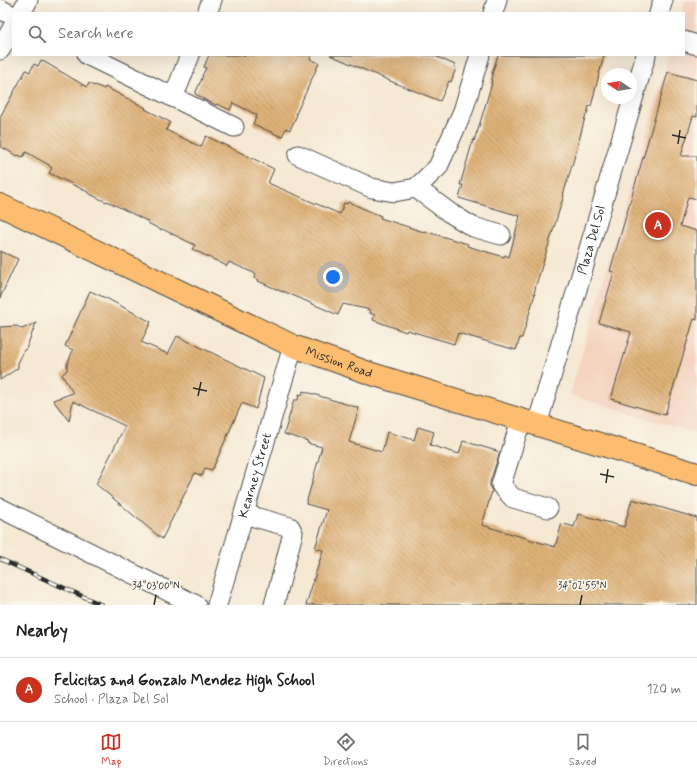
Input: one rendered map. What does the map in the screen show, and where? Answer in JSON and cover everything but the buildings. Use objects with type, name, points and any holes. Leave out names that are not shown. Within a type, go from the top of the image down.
[{"type":"main road","name":"Mission Road","points":[[0,205],[293,346],[372,374],[697,474]]},
{"type":"street","points":[[22,12],[28,0]]},
{"type":"street","points":[[207,12],[212,0]]},
{"type":"street","points":[[494,12],[497,0]]},
{"type":"street","points":[[659,12],[662,0]]},
{"type":"street","points":[[0,9],[12,15]]},
{"type":"street","points":[[0,50],[12,29]]},
{"type":"street","points":[[685,41],[697,45]]},
{"type":"street","points":[[89,56],[234,127]]},
{"type":"street","points":[[172,97],[190,56]]},
{"type":"street","points":[[298,155],[372,188],[394,192],[416,188],[438,167],[463,111],[480,56]]},
{"type":"street","name":"Plaza Del Sol","points":[[548,508],[513,498],[501,485],[505,471],[529,422],[646,56]]},
{"type":"street","points":[[416,188],[450,213],[473,227],[501,235]]},
{"type":"street","name":"Kearney Street","points":[[217,605],[293,346]]},
{"type":"street","points":[[0,508],[196,605]]},
{"type":"street","points":[[244,514],[290,527],[293,533],[274,605]]},
{"type":"shaded area","points":[[685,0],[697,0],[697,434],[570,395],[669,56],[685,56],[685,12],[681,12]]},
{"type":"railway","points":[[0,559],[102,605]]},
{"type":"place","name":"Felicitas and Gonzalo Mendez High School","points":[[658,225]]}]
